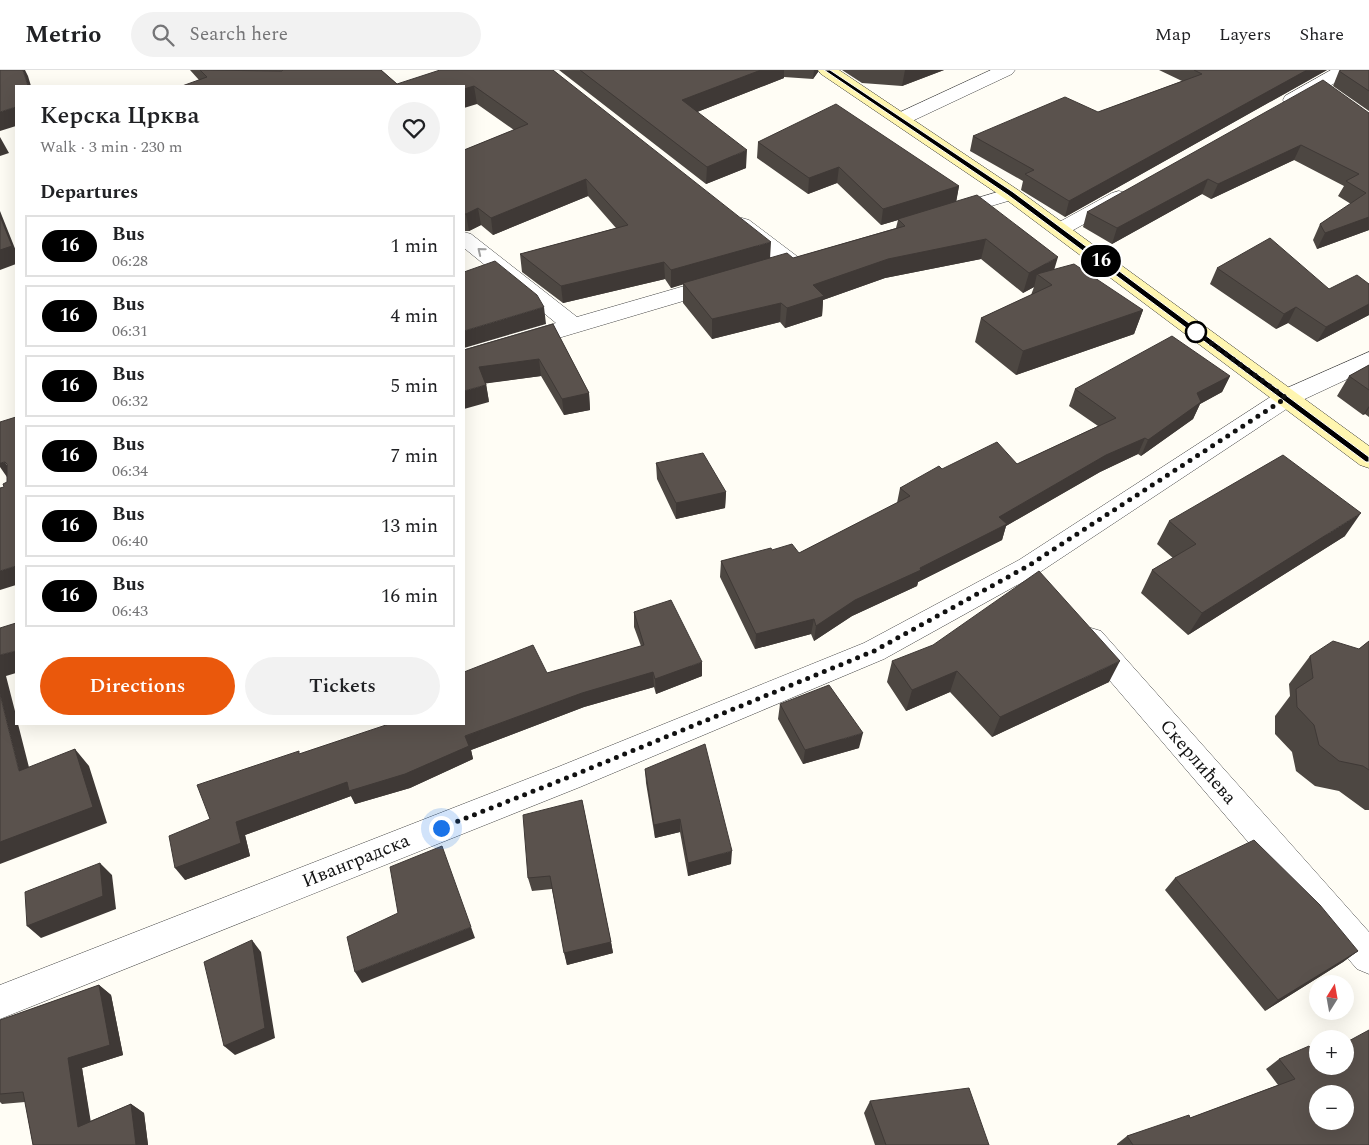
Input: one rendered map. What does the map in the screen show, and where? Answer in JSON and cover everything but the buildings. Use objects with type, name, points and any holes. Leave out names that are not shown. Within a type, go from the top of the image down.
[{"type":"main road","points":[[828,70],[1010,194],[1369,459]]},
{"type":"street","points":[[901,119],[1006,70]]},
{"type":"street","points":[[1275,110],[1325,91],[1344,70]]},
{"type":"street","points":[[1059,230],[1138,186]]},
{"type":"street","points":[[935,217],[1010,194]]},
{"type":"street","points":[[729,214],[799,259],[762,270]]},
{"type":"street","points":[[465,239],[573,326]]},
{"type":"street","points":[[465,358],[734,279]]},
{"type":"street","name":"Иванградска","points":[[0,1002],[569,777],[865,655],[1037,577],[1286,398],[1369,360]]},
{"type":"street","name":"Скерлићева","points":[[1072,617],[1369,957]]},
{"type":"bus line","name":"16","points":[[827,70],[1010,194],[1369,459]]},
{"type":"route","points":[[441,828],[874,651],[1028,566],[1286,398],[1196,332]]}]
